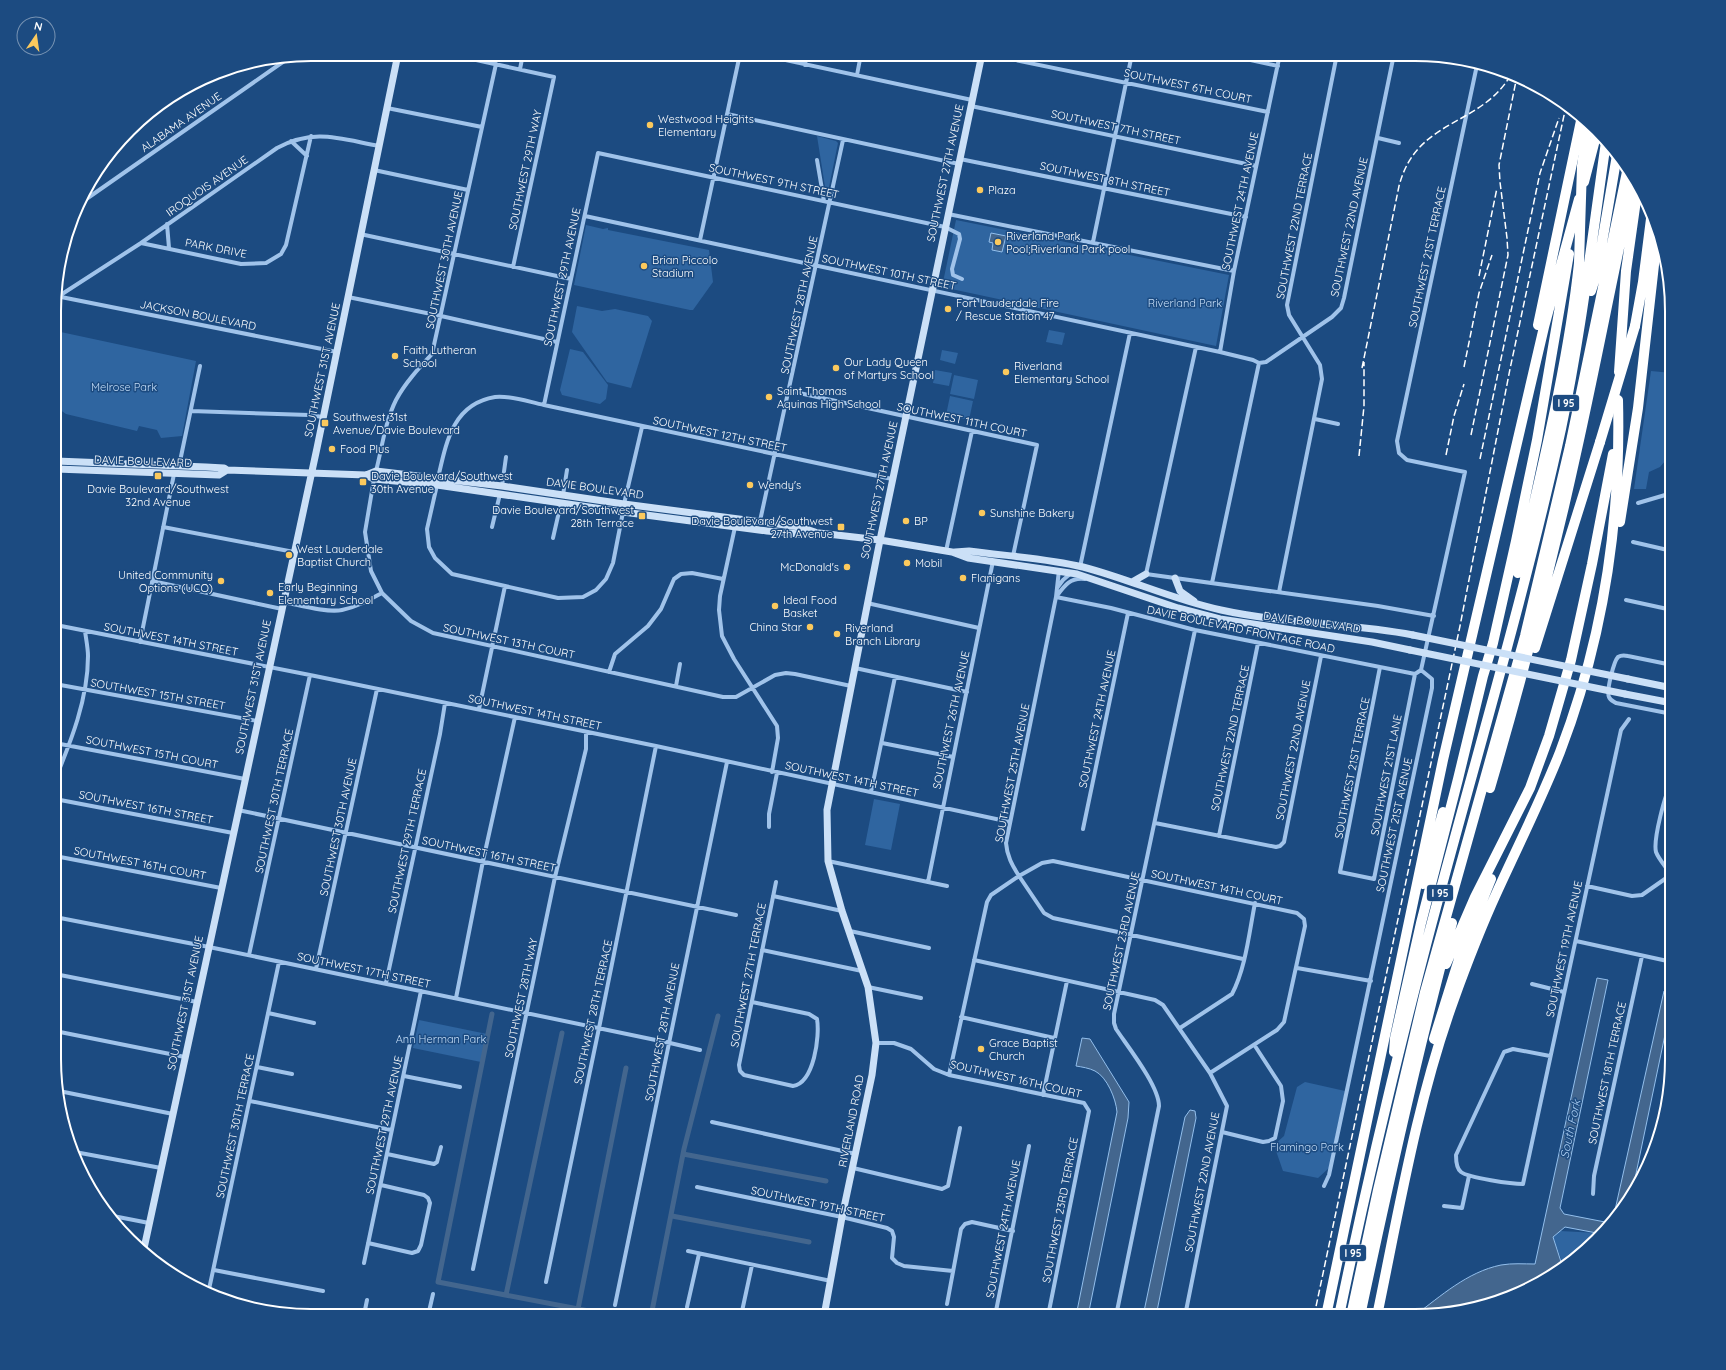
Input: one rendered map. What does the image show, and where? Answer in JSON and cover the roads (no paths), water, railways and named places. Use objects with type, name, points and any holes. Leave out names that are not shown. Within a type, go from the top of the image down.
[{"type":"highway","points":[[1512,460],[1515,431],[1580,123]]},
{"type":"highway","points":[[1503,659],[1505,629],[1553,417],[1571,319],[1579,263],[1582,166],[1587,129]]},
{"type":"highway","points":[[1328,1309],[1443,760],[1548,310],[1595,138]]},
{"type":"highway","name":"I 95","points":[[1341,1309],[1390,1085],[1426,943],[1503,659],[1547,487],[1565,409],[1581,324],[1605,149]]},
{"type":"highway","points":[[1346,1309],[1368,1190],[1421,978],[1517,628],[1551,495],[1573,393],[1591,291],[1609,154]]},
{"type":"highway","points":[[1591,291],[1597,272],[1616,163]]},
{"type":"highway","points":[[1612,243],[1623,171]]},
{"type":"highway","points":[[1352,1309],[1378,1190],[1425,992],[1526,636],[1570,446],[1626,177]]},
{"type":"highway","name":"I 95","points":[[1361,1309],[1386,1194],[1433,993],[1519,687],[1549,569],[1573,468],[1632,186]]},
{"type":"highway","points":[[1417,1127],[1420,1099],[1431,1050],[1451,981],[1470,928],[1547,742],[1570,667],[1608,484],[1618,400],[1626,271],[1637,195]]},
{"type":"highway","points":[[1390,1085],[1395,1038],[1408,978],[1499,617],[1536,445],[1576,210]]},
{"type":"highway","points":[[1519,687],[1537,646],[1635,326],[1644,282],[1650,226]]},
{"type":"highway","points":[[1596,631],[1607,599],[1633,447],[1657,249]]},
{"type":"highway","points":[[1378,1309],[1417,1127],[1439,1044],[1452,1004],[1495,895],[1560,752],[1579,695],[1596,631],[1606,580],[1614,518],[1618,461],[1618,400]]},
{"type":"highway","points":[[1399,974],[1437,832],[1464,752]]},
{"type":"highway","points":[[1433,993],[1469,910],[1525,798]]},
{"type":"main road","name":"SOUTHWEST 31ST AVENUE","points":[[144,1245],[312,472],[397,61]]},
{"type":"main road","name":"SOUTHWEST 27TH AVENUE","points":[[850,931],[842,911],[828,861],[827,810],[831,783],[892,479],[981,61]]},
{"type":"main road","name":"DAVIE BOULEVARD","points":[[61,461],[224,468],[227,470],[375,475],[438,482],[502,486],[623,512],[799,534],[820,533],[880,540],[949,552],[968,558],[1059,570],[1103,582],[1178,608],[1220,618],[1410,650],[1665,702]]},
{"type":"main road","name":"DAVIE BOULEVARD","points":[[61,469],[219,475],[227,470]]},
{"type":"main road","name":"DAVIE BOULEVARD","points":[[375,475],[407,482],[434,481],[500,494],[586,498],[760,521],[800,527],[820,533]]},
{"type":"main road","points":[[735,526],[754,526],[758,525],[760,521]]},
{"type":"main road","name":"DAVIE BOULEVARD","points":[[949,552],[969,551],[1080,566],[1203,606],[1260,617],[1375,628],[1491,650],[1665,687]]},
{"type":"main road","points":[[1048,569],[1080,566]]},
{"type":"main road","points":[[1072,573],[1097,571]]},
{"type":"main road","points":[[1132,582],[1146,574]]},
{"type":"main road","points":[[1175,578],[1181,592],[1203,606]]},
{"type":"main road","name":"RIVERLAND ROAD","points":[[825,1309],[842,1217],[872,1075],[876,1043],[868,987],[850,931]]},
{"type":"street","points":[[482,61],[520,69],[522,61]]},
{"type":"street","points":[[700,240],[738,61]]},
{"type":"street","name":"SOUTHWEST 7TH STREET","points":[[788,61],[857,75],[1114,136],[1256,166]]},
{"type":"street","points":[[805,65],[806,61]]},
{"type":"street","points":[[857,75],[860,61]]},
{"type":"street","name":"SOUTHWEST 6TH COURT","points":[[1020,61],[1268,112]]},
{"type":"street","points":[[1093,242],[1130,61]]},
{"type":"street","points":[[1255,61],[1278,66]]},
{"type":"street","name":"SOUTHWEST 24TH AVENUE","points":[[1220,352],[1234,271],[1279,61]]},
{"type":"street","name":"SOUTHWEST 22ND TERRACE","points":[[1302,338],[1289,315],[1287,305],[1336,61]]},
{"type":"street","name":"SOUTHWEST 22ND AVENUE","points":[[1302,338],[1332,317],[1341,308],[1378,138],[1393,61]]},
{"type":"street","name":"ALABAMA AVENUE","points":[[88,198],[282,63]]},
{"type":"street","name":"SOUTHWEST 30TH AVENUE","points":[[382,593],[371,571],[365,532],[375,475],[388,422],[396,400],[409,380],[432,354],[496,64]]},
{"type":"street","name":"SOUTHWEST 29TH WAY","points":[[513,267],[554,77],[520,69]]},
{"type":"street","name":"SOUTHWEST 21ST TERRACE","points":[[1434,616],[1465,472],[1407,460],[1399,453],[1397,444],[1476,69]]},
{"type":"street","points":[[387,108],[482,127]]},
{"type":"street","name":"SOUTHWEST 8TH STREET","points":[[727,114],[843,140],[1104,188],[1246,217]]},
{"type":"street","name":"IROQUOIS AVENUE","points":[[62,293],[141,243],[277,148],[291,141],[311,136],[324,136],[379,146]]},
{"type":"street","name":"PARK DRIVE","points":[[141,243],[241,264],[266,263],[273,259],[280,254],[286,245],[311,136]]},
{"type":"street","points":[[1378,138],[1399,143]]},
{"type":"street","name":"SOUTHWEST 28TH AVENUE","points":[[760,521],[790,391],[843,140]]},
{"type":"street","points":[[291,141],[307,156]]},
{"type":"street","name":"SOUTHWEST 9TH STREET","points":[[598,153],[945,227]]},
{"type":"street","name":"SOUTHWEST 29TH AVENUE","points":[[544,405],[598,153]]},
{"type":"street","points":[[817,160],[824,201]]},
{"type":"street","points":[[374,170],[468,190]]},
{"type":"street","points":[[948,214],[1234,271]]},
{"type":"street","name":"SOUTHWEST 10TH STREET","points":[[584,216],[1220,352],[1253,360],[1259,363]]},
{"type":"street","points":[[167,224],[169,248]]},
{"type":"street","points":[[945,227],[960,234],[952,269],[953,275],[962,279]]},
{"type":"street","points":[[360,234],[571,279]]},
{"type":"street","name":"JACKSON BOULEVARD","points":[[62,297],[337,352]]},
{"type":"street","points":[[348,297],[557,342]]},
{"type":"street","points":[[1080,566],[1130,333]]},
{"type":"street","points":[[1212,583],[1259,363],[1266,362],[1302,338],[1320,365],[1322,379],[1279,592]]},
{"type":"street","points":[[1196,347],[1146,574],[1378,606],[1434,616],[1421,670],[1415,674]]},
{"type":"street","points":[[180,466],[200,366]]},
{"type":"street","name":"SOUTHWEST 11TH COURT","points":[[790,391],[1037,445],[1013,557]]},
{"type":"street","points":[[544,405],[496,397],[479,402],[464,412],[453,427],[446,441],[427,529],[429,546],[435,558],[452,574],[558,598],[583,597],[596,590],[606,579],[613,563],[623,512]]},
{"type":"street","name":"SOUTHWEST 12TH STREET","points":[[544,405],[892,479]]},
{"type":"street","points":[[191,411],[309,415],[323,417]]},
{"type":"street","points":[[1315,419],[1338,424]]},
{"type":"street","points":[[624,504],[642,427]]},
{"type":"street","points":[[949,552],[972,431]]},
{"type":"street","points":[[502,486],[506,457]]},
{"type":"street","points":[[553,538],[567,470]]},
{"type":"street","points":[[140,642],[174,474]]},
{"type":"street","points":[[492,527],[500,494]]},
{"type":"street","points":[[1638,503],[1665,495]]},
{"type":"street","points":[[735,526],[723,579],[719,610],[722,636],[734,659],[777,726],[778,738],[772,772]]},
{"type":"street","points":[[163,527],[294,552]]},
{"type":"street","points":[[1633,542],[1665,549]]},
{"type":"street","name":"SOUTHWEST 26TH AVENUE","points":[[928,882],[993,561]]},
{"type":"street","name":"SOUTHWEST 25TH AVENUE","points":[[1019,876],[1011,864],[1006,843],[1056,597],[1059,570]]},
{"type":"street","points":[[609,672],[615,654],[648,626],[661,609],[674,579],[681,574],[692,573],[723,579]]},
{"type":"street","points":[[1057,588],[1065,577],[1072,573]]},
{"type":"street","points":[[1056,597],[1066,584],[1075,579],[1103,582]]},
{"type":"street","points":[[152,581],[282,605],[340,610],[362,604],[382,593]]},
{"type":"street","points":[[479,710],[505,586]]},
{"type":"street","name":"SOUTHWEST 13TH COURT","points":[[382,593],[411,621],[433,633],[723,696],[736,697],[775,675],[786,673],[851,686]]},
{"type":"street","name":"DAVIE BOULEVARD FRONTAGE ROAD","points":[[1056,597],[1195,630],[1415,674]]},
{"type":"street","points":[[1626,600],[1665,608]]},
{"type":"street","points":[[867,603],[979,628]]},
{"type":"street","name":"SOUTHWEST 24TH AVENUE","points":[[1083,829],[1128,613]]},
{"type":"street","name":"SOUTHWEST 14TH STREET","points":[[61,626],[310,675],[656,746],[1010,822]]},
{"type":"street","name":"SOUTHWEST 23RD AVENUE","points":[[1117,1309],[1159,1100],[1154,1086],[1116,1029],[1114,1014],[1120,992],[1195,630]]},
{"type":"street","points":[[61,766],[70,746],[85,690],[88,655],[85,631]]},
{"type":"street","name":"SOUTHWEST 22ND TERRACE","points":[[1219,836],[1258,643]]},
{"type":"street","name":"SOUTHWEST 22ND AVENUE","points":[[1219,836],[1276,847],[1280,846],[1284,842],[1321,656]]},
{"type":"street","points":[[1665,664],[1628,656],[1620,656],[1615,663],[1609,689],[1609,698],[1618,703],[1665,713]]},
{"type":"street","points":[[676,686],[680,664]]},
{"type":"street","points":[[855,668],[967,692]]},
{"type":"street","name":"SOUTHWEST 21ST TERRACE","points":[[1374,879],[1340,872],[1380,668]]},
{"type":"street","name":"SOUTHWEST 21ST AVENUE","points":[[1324,1186],[1329,1175],[1432,688],[1432,679],[1421,670]]},
{"type":"street","name":"SOUTHWEST 21ST LANE","points":[[1374,879],[1415,674]]},
{"type":"street","name":"SOUTHWEST 30TH TERRACE","points":[[249,955],[280,819],[310,675]]},
{"type":"street","points":[[872,792],[895,677]]},
{"type":"street","name":"SOUTHWEST 15TH STREET","points":[[61,685],[257,722]]},
{"type":"street","name":"SOUTHWEST 30TH AVENUE","points":[[316,969],[376,689]]},
{"type":"street","name":"SOUTHWEST 29TH TERRACE","points":[[386,983],[414,847],[440,734],[445,703]]},
{"type":"street","points":[[456,998],[483,861],[515,717]]},
{"type":"street","name":"SOUTHWEST 19TH AVENUE","points":[[1469,1176],[1523,1184],[1621,730],[1630,719]]},
{"type":"street","name":"SOUTHWEST 28TH WAY","points":[[473,1269],[555,877],[586,749],[586,732]]},
{"type":"street","points":[[882,743],[953,757]]},
{"type":"street","name":"SOUTHWEST 15TH COURT","points":[[61,744],[245,779]]},
{"type":"street","name":"SOUTHWEST 28TH TERRACE","points":[[546,1282],[656,746]]},
{"type":"street","name":"SOUTHWEST 28TH AVENUE","points":[[615,1305],[727,762]]},
{"type":"street","points":[[769,827],[769,814],[777,773]]},
{"type":"street","points":[[1665,797],[1655,844],[1657,854],[1665,866]]},
{"type":"street","name":"SOUTHWEST 16TH STREET","points":[[61,800],[233,833]]},
{"type":"street","name":"SOUTHWEST 16TH STREET","points":[[238,810],[736,915]]},
{"type":"street","points":[[1155,823],[1219,836]]},
{"type":"street","name":"SOUTHWEST 16TH COURT","points":[[61,857],[221,888]]},
{"type":"street","points":[[828,861],[947,886]]},
{"type":"street","name":"SOUTHWEST 14TH COURT","points":[[1019,876],[1042,863],[1053,861],[1297,913],[1304,919],[1305,926],[1297,968]]},
{"type":"street","points":[[949,1075],[987,902],[991,895],[1019,876],[1044,913],[1053,918],[1243,959]]},
{"type":"street","points":[[1587,886],[1632,896],[1642,895],[1665,879]]},
{"type":"street","name":"SOUTHWEST 27TH TERRACE","points":[[752,1002],[809,1014],[817,1019],[818,1027],[816,1052],[805,1081],[798,1086],[744,1075],[740,1071],[739,1065],[776,882]]},
{"type":"street","points":[[773,896],[842,911]]},
{"type":"street","points":[[974,960],[1155,1000],[1163,1005],[1180,1028],[1232,994],[1236,986],[1243,959],[1255,904]]},
{"type":"street","name":"SOUTHWEST 17TH STREET","points":[[61,918],[386,983],[700,1050]]},
{"type":"street","points":[[850,931],[929,948]]},
{"type":"street","points":[[1576,941],[1665,961]]},
{"type":"street","points":[[762,950],[862,971]]},
{"type":"street","name":"SOUTHWEST 18TH TERRACE","points":[[1592,1194],[1594,1176],[1642,956]]},
{"type":"street","name":"SOUTHWEST 30TH TERRACE","points":[[210,1287],[279,962]]},
{"type":"street","points":[[1210,1074],[1278,1030],[1284,1022],[1297,968],[1370,982]]},
{"type":"street","points":[[61,975],[196,1002]]},
{"type":"street","points":[[1043,1095],[1067,981]]},
{"type":"street","points":[[1532,984],[1564,992]]},
{"type":"street","points":[[868,987],[921,998]]},
{"type":"street","name":"SOUTHWEST 29TH AVENUE","points":[[364,1263],[421,991]]},
{"type":"street","points":[[268,1013],[314,1023]]},
{"type":"street","points":[[961,1017],[1054,1038]]},
{"type":"street","name":"SOUTHWEST 22ND AVENUE","points":[[1180,1028],[1210,1074],[1227,1106],[1186,1309]]},
{"type":"street","points":[[61,1032],[185,1057]]},
{"type":"street","name":"SOUTHWEST 16TH COURT","points":[[876,1043],[894,1043],[911,1048],[934,1069],[949,1075],[1084,1104],[1088,1107]]},
{"type":"street","points":[[1222,1132],[1263,1142],[1269,1142],[1275,1138],[1283,1101],[1281,1086],[1255,1046]]},
{"type":"street","points":[[1444,1206],[1462,1208],[1469,1176],[1461,1172],[1457,1166],[1456,1155],[1504,1052],[1513,1048],[1550,1056]]},
{"type":"street","points":[[257,1067],[292,1074]]},
{"type":"street","points":[[404,1076],[460,1087]]},
{"type":"street","points":[[63,1092],[173,1114]]},
{"type":"street","points":[[250,1101],[391,1130]]},
{"type":"street","name":"SOUTHWEST 23RD TERRACE","points":[[1049,1309],[1089,1111],[1088,1107]]},
{"type":"street","points":[[712,1122],[856,1154]]},
{"type":"street","points":[[853,1168],[946,1189],[948,1186],[960,1128]]},
{"type":"street","name":"SOUTHWEST 24TH AVENUE","points":[[996,1309],[1029,1146]]},
{"type":"street","points":[[386,1154],[434,1164],[437,1162],[441,1147]]},
{"type":"street","points":[[79,1153],[161,1168]]},
{"type":"street","points":[[368,1243],[412,1252],[418,1251],[421,1245],[430,1203],[428,1198],[424,1195],[380,1185]]},
{"type":"street","name":"SOUTHWEST 19TH STREET","points":[[697,1187],[842,1217],[887,1228],[892,1231],[894,1237],[892,1258],[897,1263],[904,1266],[953,1270]]},
{"type":"street","points":[[117,1217],[149,1223]]},
{"type":"street","points":[[947,1304],[961,1229],[965,1224],[972,1222],[1013,1231]]},
{"type":"street","points":[[688,1251],[830,1281]]},
{"type":"street","points":[[688,1307],[698,1254]]},
{"type":"street","points":[[743,1309],[752,1265]]},
{"type":"street","points":[[214,1270],[323,1291]]},
{"type":"street","points":[[430,1309],[433,1294]]},
{"type":"street","points":[[365,1309],[367,1300]]},
{"type":"water","name":"Riverland Park Pool;Riverland Park pool","points":[[991,233],[1006,236],[1002,252],[992,250],[993,243],[989,242]]},
{"type":"water","name":"South Fork","points":[[1597,978],[1608,980],[1560,1208],[1564,1214],[1605,1222],[1595,1233],[1565,1227],[1553,1237],[1561,1262],[1540,1276],[1526,1283],[1496,1296],[1464,1304],[1448,1307],[1424,1308],[1466,1279],[1489,1268],[1501,1265],[1535,1264]]},
{"type":"water","points":[[1664,991],[1665,1035],[1635,1178],[1616,1208]]},
{"type":"water","points":[[1082,1038],[1090,1039],[1129,1102],[1128,1118],[1089,1309],[1077,1309],[1117,1112],[1113,1095],[1103,1078],[1093,1070],[1076,1066]]},
{"type":"water","points":[[1190,1110],[1195,1111],[1196,1118],[1157,1309],[1144,1309],[1185,1117]]},
{"type":"waterway","points":[[492,1014],[438,1282],[579,1309]]},
{"type":"waterway","points":[[652,1309],[684,1149],[718,1016]]},
{"type":"waterway","points":[[506,1295],[562,1033]]},
{"type":"waterway","points":[[578,1309],[626,1068]]},
{"type":"waterway","points":[[683,1154],[826,1181]]},
{"type":"waterway","points":[[672,1216],[809,1242]]},
{"type":"railway","points":[[1362,368],[1399,186],[1408,164],[1420,147],[1434,134],[1484,104],[1499,91],[1508,79]]},
{"type":"railway","points":[[1471,435],[1508,255],[1499,165],[1516,82]]},
{"type":"railway","points":[[1315,1309],[1460,626],[1510,369],[1565,111]]},
{"type":"railway","points":[[1480,459],[1540,173],[1559,118]]},
{"type":"railway","points":[[1479,276],[1497,188]]},
{"type":"railway","points":[[1464,367],[1479,293],[1492,255]]},
{"type":"railway","points":[[1359,456],[1364,406],[1364,362]]},
{"type":"railway","points":[[1446,455],[1454,416],[1464,384]]},
{"type":"place","name":"Westwood Heights Elementary","points":[[650,125]]},
{"type":"place","name":"Plaza","points":[[980,190]]},
{"type":"place","name":"Riverland Park Pool;Riverland Park pool","points":[[998,242]]},
{"type":"place","name":"Brian Piccolo Stadium","points":[[644,266]]},
{"type":"place","name":"Fort Lauderdale Fire / Rescue Station 47","points":[[948,309]]},
{"type":"place","name":"Faith Lutheran School","points":[[395,356]]},
{"type":"place","name":"Our Lady Queen of Martyrs School","points":[[836,368]]},
{"type":"place","name":"Riverland Elementary School","points":[[1006,372]]},
{"type":"place","name":"Saint Thomas Aquinas High School","points":[[769,397]]},
{"type":"place","name":"Southwest 31st Avenue/Davie Boulevard","points":[[325,423]]},
{"type":"place","name":"Food Plus","points":[[332,449]]},
{"type":"place","name":"Davie Boulevard/Southwest 32nd Avenue","points":[[158,476]]},
{"type":"place","name":"Davie Boulevard/Southwest 30th Avenue","points":[[363,482]]},
{"type":"place","name":"Wendy's","points":[[750,485]]},
{"type":"place","name":"Sunshine Bakery","points":[[982,513]]},
{"type":"place","name":"Davie Boulevard/Southwest 28th Terrace","points":[[642,516]]},
{"type":"place","name":"BP","points":[[906,521]]},
{"type":"place","name":"Davie Boulevard/Southwest 27th Avenue","points":[[841,527]]},
{"type":"place","name":"West Lauderdale Baptist Church","points":[[289,555]]},
{"type":"place","name":"Mobil","points":[[907,563]]},
{"type":"place","name":"McDonald's","points":[[847,567]]},
{"type":"place","name":"Flanigans","points":[[963,578]]},
{"type":"place","name":"United Community Options (UCO)","points":[[221,581]]},
{"type":"place","name":"Early Beginning Elementary School","points":[[270,593]]},
{"type":"place","name":"Ideal Food Basket","points":[[775,606]]},
{"type":"place","name":"China Star","points":[[810,627]]},
{"type":"place","name":"Riverland Branch Library","points":[[837,634]]},
{"type":"place","name":"Grace Baptist Church","points":[[981,1049]]},
{"type":"park label","name":"Riverland Park","points":[[1185,303]]},
{"type":"park label","name":"Melrose Park","points":[[124,387]]},
{"type":"park label","name":"Ann Herman Park","points":[[441,1039]]},
{"type":"park label","name":"Flamingo Park","points":[[1307,1147]]}]
